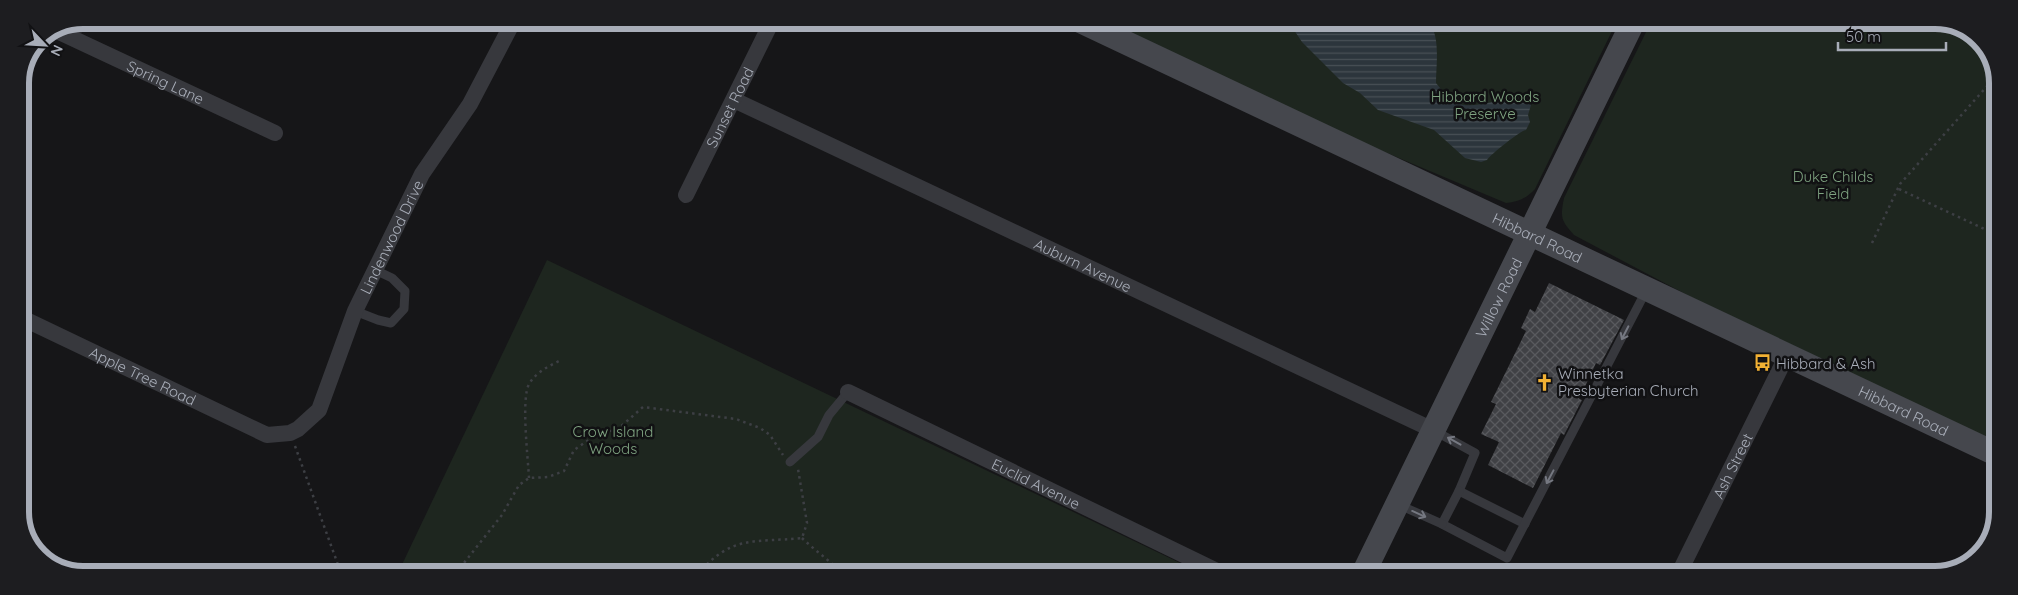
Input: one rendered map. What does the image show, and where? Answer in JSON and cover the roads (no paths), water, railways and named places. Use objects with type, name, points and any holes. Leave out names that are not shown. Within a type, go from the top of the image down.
[{"type":"street","name":"Lindenwood Drive","points":[[267,435],[290,433],[298,429],[319,410],[355,310],[374,270],[422,174],[470,104],[509,29]]},
{"type":"street","name":"Sunset Road","points":[[686,195],[768,29]]},
{"type":"street","name":"Hibbard Road","points":[[1097,29],[1989,451]]},
{"type":"street","name":"Willow Road","points":[[1367,566],[1630,29]]},
{"type":"street","name":"Spring Lane","points":[[61,33],[275,133]]},
{"type":"street","name":"Auburn Avenue","points":[[734,100],[1433,430]]},
{"type":"street","name":"Apple Tree Road","points":[[29,322],[267,435]]},
{"type":"street","name":"Ash Street","points":[[1682,566],[1786,355]]},
{"type":"street","name":"Euclid Avenue","points":[[848,392],[1207,566]]},
{"type":"lane","points":[[355,310],[378,320],[391,323],[404,309],[405,291],[392,278],[374,270]]},
{"type":"lane","points":[[1397,504],[1442,524],[1507,558],[1647,289]]},
{"type":"lane","points":[[790,462],[818,437],[829,415],[848,392]]},
{"type":"lane","points":[[1433,430],[1475,453],[1459,491],[1442,524]]},
{"type":"lane","points":[[1459,491],[1525,524]]},
{"type":"place","name":"Hibbard & Ash","points":[[1762,363]]},
{"type":"place","name":"Winnetka Presbyterian Church","points":[[1544,382]]},
{"type":"park label","name":"Hibbard Woods Preserve","points":[[1485,104]]},
{"type":"park label","name":"Duke Childs Field","points":[[1833,184]]},
{"type":"park label","name":"Crow Island Woods","points":[[613,440]]}]
